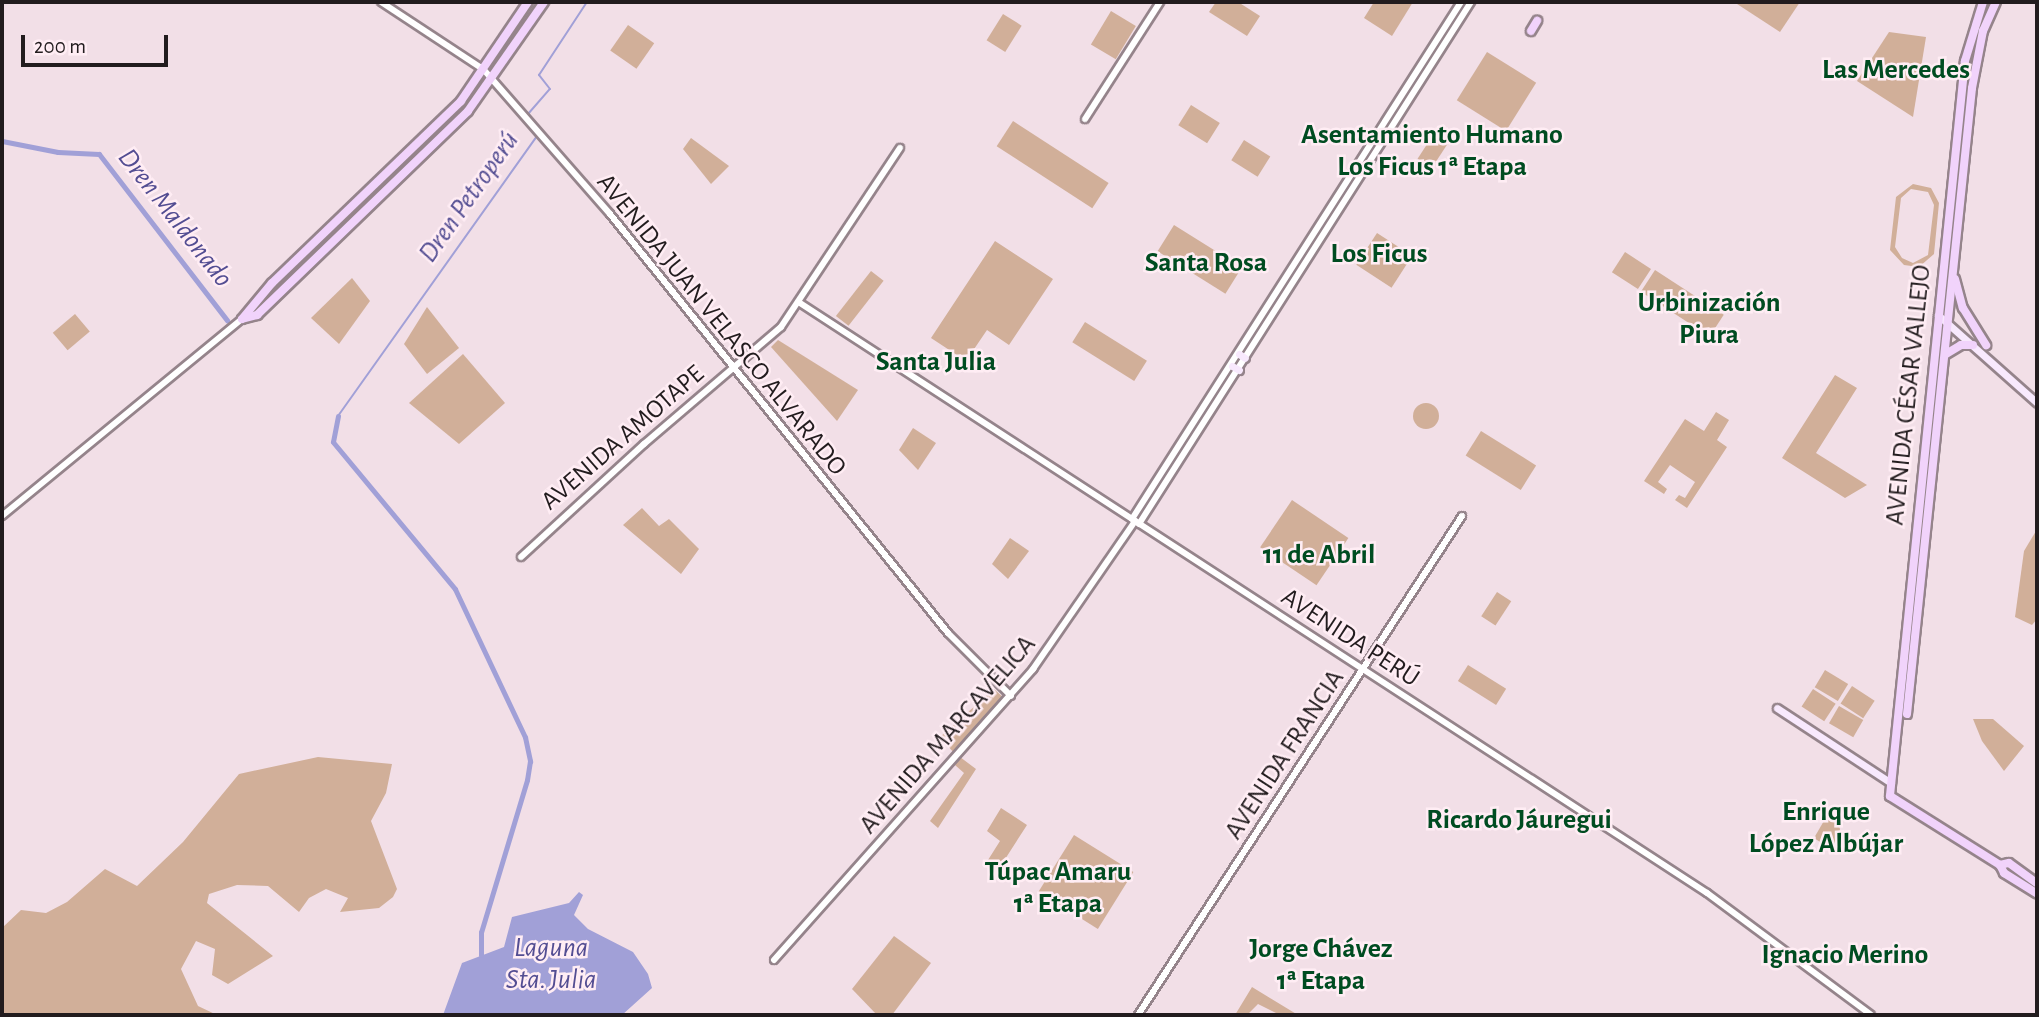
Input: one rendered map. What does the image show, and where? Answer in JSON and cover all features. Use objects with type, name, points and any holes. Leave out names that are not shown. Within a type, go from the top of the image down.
[{"type":"main road","points":[[242,319],[272,283],[461,101],[528,2]]},
{"type":"main road","points":[[242,319],[257,315],[459,120],[544,2]]},
{"type":"main road","name":"AVENIDA CÉSAR VALLEJO","points":[[1983,2],[1965,61],[1891,796],[2000,865]]},
{"type":"main road","name":"AVENIDA CÉSAR VALLEJO","points":[[1907,714],[1975,65],[1996,2]]},
{"type":"main road","points":[[1531,31],[1537,21]]},
{"type":"main road","points":[[1954,265],[1963,308],[1986,345]]},
{"type":"main road","points":[[1938,315],[2037,403]]},
{"type":"main road","points":[[1945,354],[1961,345],[1973,345]]},
{"type":"main road","points":[[1777,708],[1891,783]]},
{"type":"main road","points":[[2037,883],[2009,863],[2000,865],[2004,873],[2037,894]]},
{"type":"street","name":"AVENIDA JUAN VELASCO ALVARADO","points":[[381,2],[485,69],[610,214],[971,661],[1011,696]]},
{"type":"street","points":[[1085,119],[1160,2]]},
{"type":"street","name":"AVENIDA MARCAVELICA","points":[[774,960],[1011,696],[1135,522],[1235,368],[1461,2]]},
{"type":"street","name":"AVENIDA MARCAVELICA","points":[[1242,356],[1471,2]]},
{"type":"street","name":"AVENIDA AMOTAPE","points":[[521,557],[781,327],[800,303],[901,148]]},
{"type":"street","name":"AVENIDA PERÚ","points":[[800,303],[1755,925],[1871,1015]]},
{"type":"street","points":[[2,516],[242,319]]},
{"type":"street","name":"AVENIDA FRANCIA","points":[[1138,1015],[1462,516]]},
{"type":"shaded area","points":[[1216,2],[1238,2],[1260,16],[1247,36],[1209,12]]},
{"type":"shaded area","points":[[1374,2],[1413,2],[1392,36],[1364,18]]},
{"type":"shaded area","points":[[1734,2],[1800,2],[1780,32]]},
{"type":"shaded area","points":[[1111,11],[1136,26],[1116,59],[1091,44]]},
{"type":"shaded area","points":[[1003,14],[1022,26],[1005,52],[987,40]]},
{"type":"shaded area","points":[[628,25],[654,43],[636,69],[610,50]]},
{"type":"shaded area","points":[[1889,32],[1926,37],[1913,117],[1857,81]]},
{"type":"shaded area","points":[[1487,52],[1536,83],[1506,131],[1457,100]]},
{"type":"shaded area","points":[[1191,105],[1220,123],[1207,143],[1178,125]]},
{"type":"shaded area","points":[[1013,121],[1109,183],[1092,208],[997,146]]},
{"type":"shaded area","points":[[1435,132],[1449,141],[1432,168],[1418,159]]},
{"type":"shaded area","points":[[691,138],[729,166],[711,184],[683,149]]},
{"type":"shaded area","points":[[1244,140],[1270,156],[1258,177],[1231,160]]},
{"type":"shaded area","points":[[1913,184],[1931,188],[1939,203],[1934,254],[1919,267],[1904,265],[1890,250],[1896,197]],"holes":[[[1911,189],[1928,192],[1934,205],[1928,255],[1913,263],[1902,258],[1895,247],[1901,198]]]},
{"type":"shaded area","points":[[1174,225],[1242,267],[1225,294],[1158,251]]},
{"type":"shaded area","points":[[1377,233],[1412,256],[1392,288],[1356,265]]},
{"type":"shaded area","points":[[995,241],[1053,279],[1009,345],[987,330],[966,361],[931,338]]},
{"type":"shaded area","points":[[1625,252],[1651,269],[1638,289],[1612,272]]},
{"type":"shaded area","points":[[1655,270],[1724,315],[1710,336],[1641,292]]},
{"type":"shaded area","points":[[871,271],[884,281],[849,326],[836,316]]},
{"type":"shaded area","points":[[352,278],[370,301],[339,344],[311,318]]},
{"type":"shaded area","points":[[427,307],[459,348],[427,374],[404,344]]},
{"type":"shaded area","points":[[75,314],[90,332],[68,350],[53,333]]},
{"type":"shaded area","points":[[1085,322],[1147,361],[1134,381],[1072,342]]},
{"type":"shaded area","points":[[778,340],[858,390],[837,421],[771,347]]},
{"type":"shaded area","points":[[463,354],[505,403],[459,444],[409,403]]},
{"type":"shaded area","points":[[1835,375],[1857,388],[1816,453],[1867,485],[1845,498],[1782,458]]},
{"type":"shaded area","points":[[1426,403],[1435,407],[1439,416],[1435,425],[1426,429],[1417,425],[1413,416],[1417,407]]},
{"type":"shaded area","points":[[1716,412],[1729,420],[1717,440],[1727,447],[1687,508],[1675,500],[1679,495],[1685,498],[1695,482],[1670,465],[1658,482],[1667,489],[1664,494],[1644,481],[1685,419],[1704,431]]},
{"type":"shaded area","points":[[913,428],[936,443],[918,470],[899,450]]},
{"type":"shaded area","points":[[1481,431],[1536,465],[1521,490],[1466,456]]},
{"type":"shaded area","points":[[1292,500],[1348,538],[1317,585],[1260,547]]},
{"type":"shaded area","points":[[642,508],[659,526],[669,519],[699,549],[681,574],[623,525]]},
{"type":"shaded area","points":[[2036,531],[2037,619],[2032,625],[2015,617],[2024,551]]},
{"type":"shaded area","points":[[1010,538],[1029,551],[1008,579],[992,564]]},
{"type":"shaded area","points":[[1497,592],[1511,601],[1495,626],[1481,616]]},
{"type":"shaded area","points":[[1468,665],[1506,689],[1496,705],[1458,681]]},
{"type":"shaded area","points":[[1825,670],[1848,684],[1838,701],[1815,687]]},
{"type":"shaded area","points":[[1852,686],[1875,701],[1863,718],[1841,704]]},
{"type":"shaded area","points":[[994,689],[1004,698],[954,753],[940,737]]},
{"type":"shaded area","points":[[1813,689],[1836,704],[1824,721],[1802,707]]},
{"type":"shaded area","points":[[1839,706],[1863,720],[1853,737],[1829,723]]},
{"type":"shaded area","points":[[1973,719],[1993,719],[2024,746],[2004,771],[1982,741]]},
{"type":"shaded area","points":[[318,757],[392,764],[386,793],[371,821],[397,889],[393,897],[379,908],[340,912],[348,898],[326,889],[309,898],[299,912],[268,886],[237,885],[209,894],[207,903],[273,956],[228,984],[212,975],[215,949],[196,941],[181,969],[198,1006],[217,1015],[2,1015],[2,928],[21,910],[46,913],[67,902],[105,869],[137,886],[183,842],[239,774]]},
{"type":"shaded area","points":[[960,757],[976,769],[938,828],[930,821],[964,773],[955,765]]},
{"type":"shaded area","points":[[1832,807],[1840,829],[1835,852],[1814,838]]},
{"type":"shaded area","points":[[1001,808],[1027,825],[1000,867],[988,860],[1000,841],[987,831]]},
{"type":"shaded area","points":[[1074,835],[1133,872],[1098,929],[1038,892]]},
{"type":"shaded area","points":[[894,936],[931,963],[892,1015],[877,1015],[852,989]]},
{"type":"shaded area","points":[[1252,987],[1298,1015],[1280,1015],[1258,1004],[1247,1015],[1235,1015]]},
{"type":"water","name":"Laguna Sta. Julia","points":[[579,892],[583,895],[574,915],[588,929],[633,952],[648,974],[652,988],[622,1015],[443,1015],[462,963],[504,947],[512,917],[569,903]]},
{"type":"waterway","name":"Dren Petroperú","points":[[528,114],[550,89],[539,75],[587,2]]},
{"type":"waterway","name":"Dren Petroperú","points":[[338,416],[537,136],[524,119]]},
{"type":"waterway","name":"Dren Maldonado","points":[[2,141],[58,152],[99,154],[227,320]]},
{"type":"waterway","points":[[338,416],[333,442],[455,589],[525,737],[530,761],[527,780],[481,932],[481,955]]},
{"type":"district","name":"Las Mercedes","points":[[1896,70]]},
{"type":"district","name":"Asentamiento Humano Los Ficus 1ª Etapa","points":[[1432,151]]},
{"type":"district","name":"Los Ficus","points":[[1379,254]]},
{"type":"district","name":"Santa Rosa","points":[[1206,263]]},
{"type":"district","name":"Urbinización Piura","points":[[1709,319]]},
{"type":"district","name":"Santa Julia","points":[[936,362]]},
{"type":"district","name":"11 de Abril","points":[[1319,555]]},
{"type":"district","name":"Ricardo Jáuregui","points":[[1519,820]]},
{"type":"district","name":"Enrique López Albújar","points":[[1826,828]]},
{"type":"district","name":"Túpac Amaru 1ª Etapa","points":[[1058,888]]},
{"type":"district","name":"Ignacio Merino","points":[[1845,955]]},
{"type":"district","name":"Jorge Chávez 1ª Etapa","points":[[1321,965]]}]
